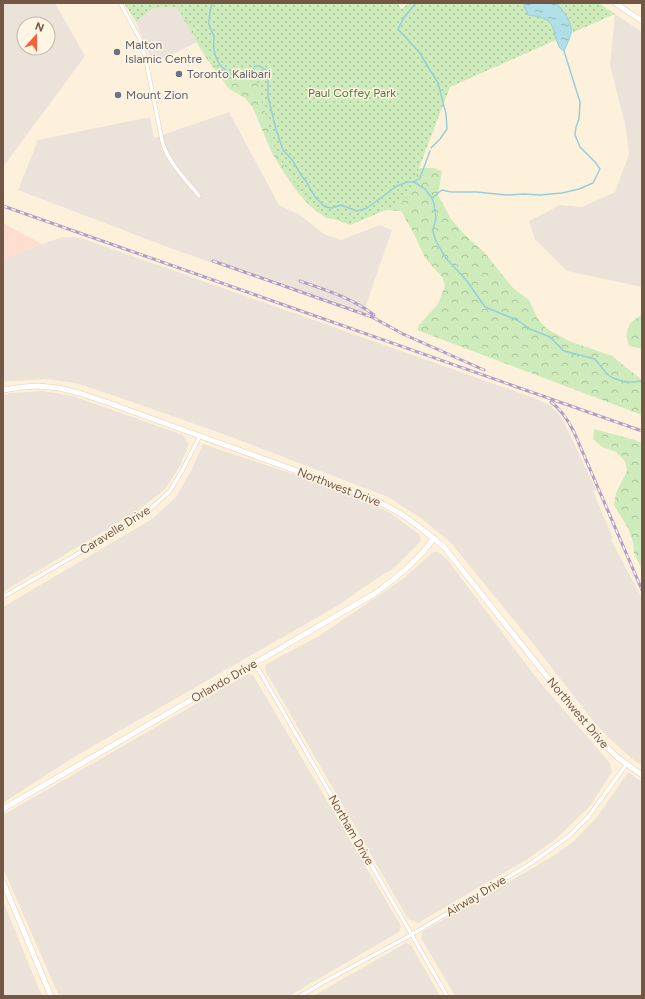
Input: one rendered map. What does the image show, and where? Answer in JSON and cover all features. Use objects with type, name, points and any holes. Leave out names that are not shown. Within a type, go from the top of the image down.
[{"type":"street","points":[[120,3],[140,39],[163,145],[174,165],[199,196]]},
{"type":"street","points":[[617,4],[642,21]]},
{"type":"street","name":"Northwest Drive","points":[[3,390],[38,386],[59,388],[80,393],[370,497],[403,515],[444,547],[592,733],[606,748],[626,765],[642,775]]},
{"type":"street","name":"Caravelle Drive","points":[[3,597],[148,511],[170,491],[200,436]]},
{"type":"street","name":"Orlando Drive","points":[[3,809],[374,594],[407,567],[434,538]]},
{"type":"street","name":"Northam Drive","points":[[255,664],[447,996]]},
{"type":"street","name":"Airway Drive","points":[[300,996],[411,935],[530,864],[569,836],[588,817],[626,765]]},
{"type":"street","points":[[3,882],[51,996]]},
{"type":"shaded area","points":[[3,3],[55,3],[85,56],[3,167]]},
{"type":"shaded area","points":[[177,7],[197,42],[153,64],[136,22],[154,8]]},
{"type":"shaded area","points":[[615,14],[642,32],[642,287],[567,271],[535,239],[529,221],[560,205],[582,207],[615,192],[629,154],[626,128],[610,65]]},
{"type":"shaded area","points":[[229,112],[279,205],[300,215],[324,234],[341,240],[380,225],[392,230],[363,314],[178,251],[18,190],[38,140],[150,117],[154,138]]},
{"type":"shaded area","points":[[3,223],[42,244],[3,259]]},
{"type":"shaded area","points":[[64,237],[81,238],[534,398],[551,406],[562,418],[596,490],[593,491],[613,538],[611,540],[642,598],[642,766],[608,737],[594,722],[527,636],[451,543],[422,519],[388,497],[234,438],[76,383],[46,379],[3,382],[3,259]]},
{"type":"shaded area","points":[[42,391],[73,396],[183,435],[189,444],[180,466],[165,489],[139,510],[3,592],[3,395]]},
{"type":"shaded area","points":[[203,444],[347,492],[387,511],[419,534],[421,541],[393,569],[337,606],[74,757],[3,803],[3,607],[152,519],[176,497],[192,469]]},
{"type":"shaded area","points":[[433,552],[438,552],[446,558],[538,680],[610,763],[612,772],[590,806],[556,839],[526,860],[418,923],[408,919],[265,670],[266,664],[319,636],[403,579]]},
{"type":"shaded area","points":[[248,674],[253,675],[401,926],[399,932],[289,996],[59,996],[3,868],[3,815]]},
{"type":"shaded area","points":[[628,772],[642,782],[642,996],[455,996],[421,938],[422,932],[550,858],[573,842],[597,817]]},
{"type":"shaded area","points":[[3,901],[42,996],[3,996]]},
{"type":"shaded area","points":[[406,943],[411,945],[440,996],[313,996]]},
{"type":"green space","name":"Paul Coffey Park","points":[[124,3],[398,3],[401,9],[409,3],[599,3],[615,14],[450,87],[408,197],[383,211],[350,225],[319,213],[296,185],[275,151],[256,78],[232,81],[216,67],[177,7],[154,8],[136,22]]},
{"type":"green space","points":[[174,3],[382,176],[422,168],[434,168],[442,171],[438,195],[451,219],[465,235],[484,252],[513,288],[529,300],[538,319],[547,329],[569,341],[612,356],[642,380],[642,415],[417,330],[419,325],[438,304],[445,286],[442,277],[425,258],[401,211],[386,210],[365,218],[345,221],[326,218],[310,206],[298,193],[271,151],[253,108],[245,98],[229,89],[206,58]]},
{"type":"green space","points":[[642,314],[642,349],[629,346],[626,335],[630,323]]},
{"type":"green space","points":[[594,429],[642,443],[642,570],[634,553],[633,542],[628,528],[614,505],[616,493],[627,471],[625,461],[616,452],[602,447],[593,439]]},
{"type":"water","points":[[523,3],[556,3],[559,6],[566,16],[571,28],[570,36],[564,51],[559,46],[554,30],[549,22],[543,18],[528,15]]},
{"type":"waterway","points":[[212,3],[209,25],[214,37],[215,55],[218,61],[226,71],[237,76],[250,75],[255,66],[260,66],[266,70],[268,79],[268,97],[283,150],[293,161],[315,197],[325,207],[332,208],[341,205],[357,211],[367,208],[397,186],[407,182],[414,182],[425,189],[432,198],[436,218],[433,230],[435,239],[445,257],[467,281],[485,307],[517,320],[530,329],[550,337],[564,351],[595,359],[607,374],[613,378],[625,382],[642,382]]},
{"type":"waterway","points":[[416,3],[403,19],[398,29],[419,52],[438,83],[446,114],[447,129],[431,148]]},
{"type":"waterway","points":[[432,198],[442,190],[451,192],[477,192],[506,195],[540,195],[562,193],[579,189],[593,183],[600,169],[580,147],[575,135],[579,119],[580,102],[564,51]]},
{"type":"waterway","points":[[414,182],[420,178],[430,151]]},
{"type":"railway","points":[[3,206],[642,431]]},
{"type":"railway","points":[[213,261],[372,317],[403,334],[484,370]]},
{"type":"railway","points":[[300,281],[348,299],[374,315]]},
{"type":"railway","points":[[551,402],[558,408],[574,432],[642,590]]},
{"type":"place","name":"Malton Islamic Centre","points":[[117,52]]},
{"type":"place","name":"Toronto Kalibari","points":[[179,74]]},
{"type":"place","name":"Mount Zion","points":[[118,95]]}]
